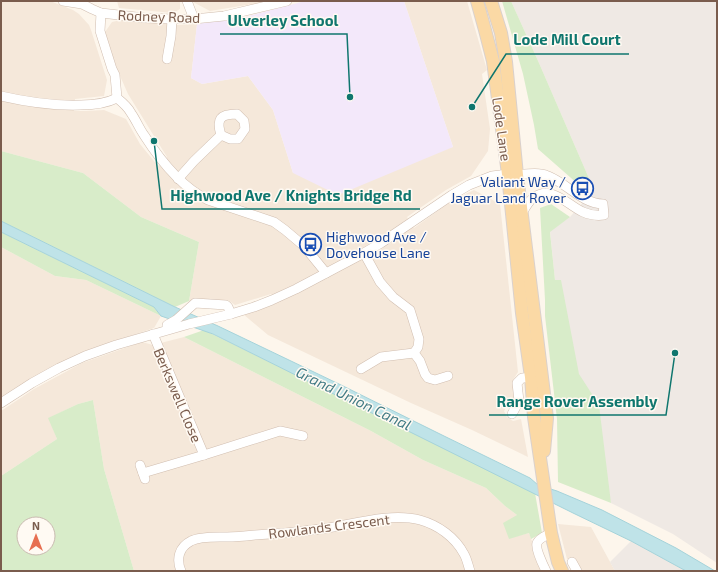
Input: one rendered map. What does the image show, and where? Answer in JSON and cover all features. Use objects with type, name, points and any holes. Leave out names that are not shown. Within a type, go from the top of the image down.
[{"type":"main road","name":"Lode Lane","points":[[477,1],[486,30],[493,61],[513,174],[522,213],[536,377],[534,417],[551,533],[558,562],[562,571]]},
{"type":"main road","name":"Lode Lane","points":[[491,1],[501,33],[506,62],[522,313],[536,377]]},
{"type":"street","name":"Rodney Road","points":[[63,1],[82,3],[102,13],[145,18],[172,19],[194,19],[224,16],[287,1]]},
{"type":"street","points":[[187,1],[194,19]]},
{"type":"street","points":[[102,13],[100,31],[115,75],[117,98],[126,107],[161,159],[178,179],[199,196],[274,222],[304,246],[326,273]]},
{"type":"street","points":[[168,59],[172,19]]},
{"type":"street","points":[[1,96],[27,102],[63,106],[96,104],[111,101],[117,98]]},
{"type":"street","points":[[178,179],[221,135]]},
{"type":"street","points":[[1,403],[32,383],[85,356],[153,334],[254,307],[296,289],[381,243],[469,185],[492,176],[513,174],[547,175],[580,197],[596,204],[603,204],[604,216],[593,216],[583,212],[553,194],[542,193],[532,198],[522,213]]},
{"type":"street","points":[[364,253],[380,282],[393,297],[410,310],[419,339],[418,347],[414,354]]},
{"type":"street","points":[[167,330],[167,325],[176,320],[193,304],[226,305],[231,314]]},
{"type":"street","name":"Berkswell Close","points":[[153,334],[204,455]]},
{"type":"street","points":[[361,369],[372,368],[381,357],[414,354]]},
{"type":"street","points":[[414,354],[420,361],[428,378],[445,380]]},
{"type":"street","points":[[512,414],[519,401],[517,383],[522,378],[536,377]]},
{"type":"street","name":"Berkswell Close","points":[[142,472],[204,455],[280,431],[303,436]]},
{"type":"street","name":"Rowlands Crescent","points":[[180,568],[179,554],[183,547],[192,540],[322,529],[383,518],[406,517],[421,520],[441,529],[455,540],[464,554],[470,571]]},
{"type":"street","points":[[546,571],[537,548],[537,543],[551,533]]},
{"type":"street","points":[[572,562],[577,571]]},
{"type":"shaded area","points":[[1,1],[50,1],[79,14],[89,25],[107,80],[104,96],[75,99],[74,111],[104,110],[126,119],[140,144],[158,166],[167,157],[128,94],[117,69],[105,32],[112,22],[121,20],[177,25],[197,24],[191,78],[202,84],[248,76],[273,110],[293,173],[453,147],[404,1],[467,1],[487,70],[482,74],[490,129],[488,151],[471,176],[446,190],[407,217],[414,228],[453,200],[474,190],[500,204],[518,372],[513,380],[516,401],[508,405],[504,411],[507,417],[513,421],[521,419],[528,457],[268,335],[243,314],[276,301],[271,294],[235,305],[228,300],[189,301],[199,242],[141,217],[83,173],[1,151]]},
{"type":"shaded area","points":[[117,1],[180,1],[180,9],[173,13],[119,8]]},
{"type":"shaded area","points":[[193,1],[272,1],[210,11]]},
{"type":"shaded area","points":[[305,1],[404,1],[453,147],[338,195],[293,173],[273,110],[248,76],[202,84],[191,78],[197,24],[245,17]]},
{"type":"shaded area","points":[[511,1],[717,1],[717,563],[673,534],[611,503],[555,280],[550,231],[570,217],[594,190]]},
{"type":"shaded area","points":[[1,247],[55,276],[86,280],[161,316],[154,328],[113,342],[1,398]]},
{"type":"shaded area","points":[[184,337],[371,431],[423,460],[486,488],[517,515],[509,538],[529,533],[543,571],[134,571],[104,469],[93,400],[78,404],[49,418],[57,439],[1,476],[1,411],[34,389],[82,363],[142,342],[153,345]]},
{"type":"shaded area","points":[[558,524],[591,527],[615,571],[580,571],[573,559],[567,559]]},
{"type":"shaded area","points":[[631,541],[686,571],[615,571],[610,562]]},
{"type":"green space","points":[[502,1],[511,1],[591,183],[579,185],[538,149],[523,74]]},
{"type":"green space","points":[[1,151],[83,173],[141,217],[199,242],[189,301],[175,307],[1,221]]},
{"type":"green space","points":[[551,204],[570,217],[550,232],[555,280],[561,280],[579,374],[599,405],[611,503],[558,482],[557,419],[545,316],[540,208]]},
{"type":"green space","points":[[1,232],[154,307],[161,316],[86,280],[55,276],[1,247]]},
{"type":"green space","points":[[204,330],[535,493],[542,533],[531,539],[529,533],[509,539],[503,523],[517,515],[486,488],[423,460],[371,431],[184,337]]},
{"type":"green space","points":[[93,400],[104,469],[134,571],[1,571],[1,476],[57,439],[48,418],[78,404]]},
{"type":"water","name":"Grand Union Canal","points":[[1,221],[175,307],[341,385],[530,478],[538,485],[557,491],[602,510],[676,548],[715,571],[686,571],[631,541],[213,334],[161,316],[154,307],[1,232]]},
{"type":"place","name":"Ulverley School","points":[[350,97]]},
{"type":"place","name":"Lode Mill Court","points":[[472,107]]},
{"type":"place","name":"Highwood Ave / Knights Bridge Rd","points":[[154,141]]},
{"type":"place","name":"Valiant Way / Jaguar Land Rover","points":[[582,189]]},
{"type":"place","name":"Highwood Ave / Dovehouse Lane","points":[[310,244]]},
{"type":"place","name":"Range Rover Assembly","points":[[675,353]]}]
